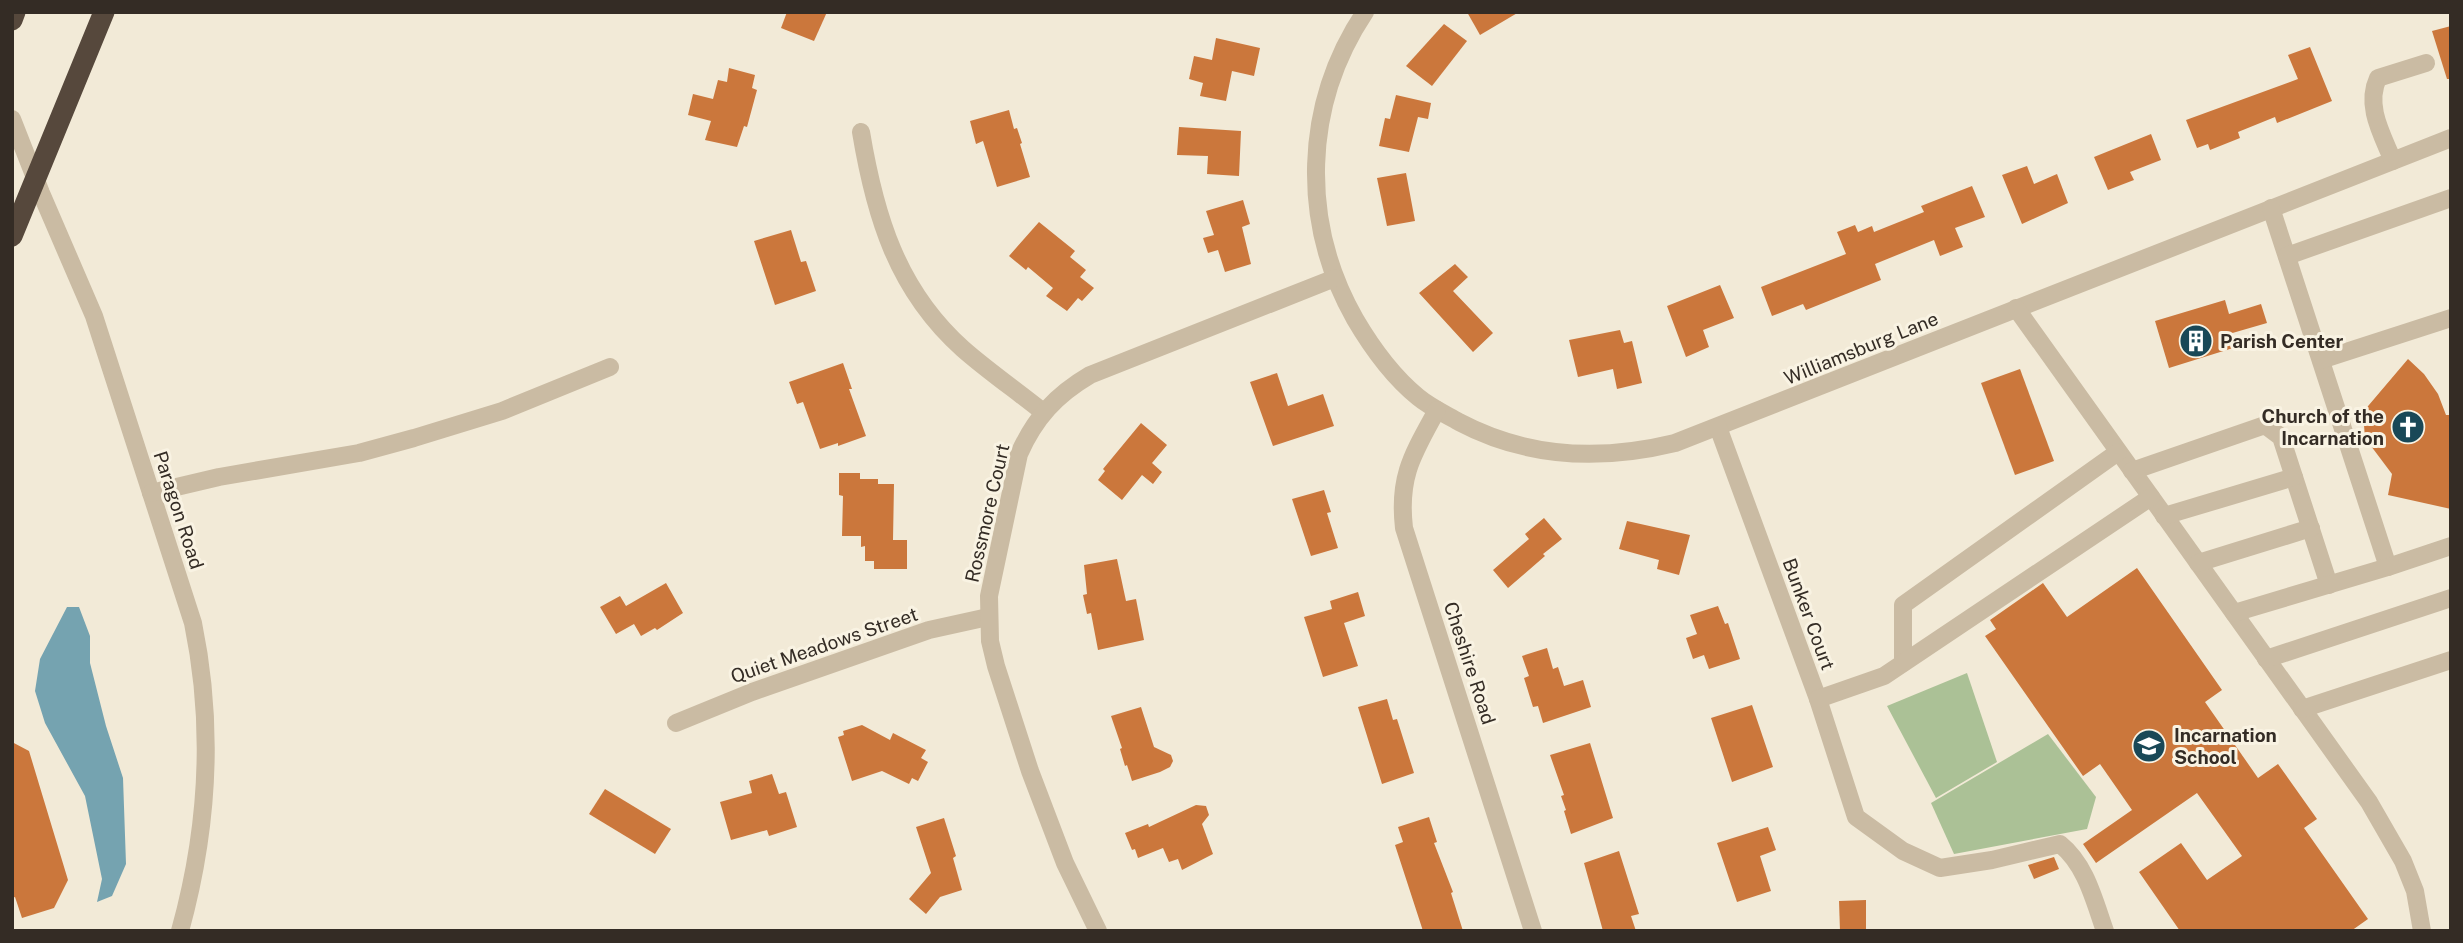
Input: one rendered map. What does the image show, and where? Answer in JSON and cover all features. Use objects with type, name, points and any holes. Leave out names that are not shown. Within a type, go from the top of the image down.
[{"type":"highway","points":[[12,20],[15,12]]},
{"type":"highway","points":[[12,236],[104,12]]},
{"type":"street","name":"Williamsburg Lane","points":[[1365,12],[1339,59],[1327,91],[1318,133],[1315,176],[1318,217],[1335,278],[1370,344],[1418,397],[1468,427],[1501,440],[1546,452],[1609,455],[1675,443],[2451,138]]},
{"type":"street","points":[[2393,161],[2374,113],[2373,88],[2378,78],[2426,63]]},
{"type":"street","name":"Paragon Road","points":[[12,119],[94,316],[193,623],[205,704],[205,773],[195,873],[180,931]]},
{"type":"street","points":[[861,132],[873,197],[884,234],[899,269],[916,296],[962,348],[1043,412]]},
{"type":"street","points":[[2287,256],[2451,198]]},
{"type":"street","points":[[2271,208],[2388,567]]},
{"type":"street","name":"Rossmore Court","points":[[1098,931],[1065,863],[1030,771],[990,640],[988,617],[991,584],[1019,454],[1043,412],[1070,387],[1090,375],[1335,278]]},
{"type":"street","points":[[2016,308],[2368,802],[2403,861],[2415,891],[2422,931]]},
{"type":"street","points":[[2321,359],[2451,318]]},
{"type":"street","points":[[151,493],[219,477],[347,456],[381,447],[502,411],[610,367]]},
{"type":"street","name":"Cheshire Road","points":[[1437,410],[1411,458],[1403,485],[1404,528],[1533,931]]},
{"type":"street","points":[[2132,471],[2265,425],[2281,437],[2329,585]]},
{"type":"street","name":"Bunker Court","points":[[1718,427],[1818,699],[1856,817],[1903,851],[1940,867],[1992,860],[2060,844],[2072,854],[2088,881],[2105,931]]},
{"type":"street","points":[[1903,663],[1903,605],[2118,452]]},
{"type":"street","points":[[2164,516],[2294,477]]},
{"type":"street","points":[[1818,699],[1884,677],[2151,497]]},
{"type":"street","points":[[2198,563],[2311,528]]},
{"type":"street","points":[[2234,613],[2388,567],[2451,545]]},
{"type":"street","points":[[2266,659],[2451,598]]},
{"type":"street","name":"Quiet Meadows Street","points":[[676,723],[751,692],[929,630],[988,617]]},
{"type":"street","points":[[2302,709],[2451,660]]},
{"type":"green space","points":[[1967,673],[1997,762],[1936,798],[1887,706]]},
{"type":"green space","points":[[2048,734],[2096,797],[2087,829],[1954,854],[1931,803]]},
{"type":"water","points":[[67,607],[79,607],[90,636],[90,663],[123,778],[126,864],[112,896],[97,902],[102,879],[85,796],[45,723],[35,691],[40,659]]},
{"type":"building","points":[[787,12],[827,12],[814,41],[781,28]]},
{"type":"building","points":[[1467,12],[1519,12],[1480,35]]},
{"type":"building","points":[[1444,24],[1467,41],[1432,86],[1406,66]]},
{"type":"building","points":[[2451,26],[2451,79],[2447,79],[2432,31]]},
{"type":"building","points":[[1216,38],[1260,48],[1254,76],[1232,71],[1226,101],[1200,96],[1203,83],[1189,79],[1194,56],[1212,60]]},
{"type":"building","points":[[2310,47],[2332,101],[2277,123],[2275,117],[2238,132],[2240,138],[2210,150],[2208,144],[2197,148],[2186,120],[2298,79],[2288,55]]},
{"type":"building","points":[[729,68],[755,75],[752,88],[757,90],[747,127],[744,126],[737,147],[705,140],[711,121],[688,115],[693,94],[713,99],[718,80],[727,82]]},
{"type":"building","points":[[1396,95],[1431,103],[1428,119],[1418,117],[1409,152],[1379,146],[1385,118],[1390,119]]},
{"type":"building","points":[[1009,110],[1014,129],[1017,128],[1022,143],[1020,144],[1030,177],[997,187],[983,141],[976,144],[970,121]]},
{"type":"building","points":[[1179,127],[1241,131],[1239,176],[1207,174],[1208,156],[1177,155]]},
{"type":"building","points":[[2151,134],[2161,160],[2130,172],[2134,180],[2108,190],[2094,157]]},
{"type":"building","points":[[2027,166],[2034,184],[2057,174],[2068,203],[2022,224],[2002,175]]},
{"type":"building","points":[[1406,173],[1415,221],[1387,226],[1377,178]]},
{"type":"building","points":[[1972,186],[1985,217],[1955,228],[1963,247],[1940,256],[1934,240],[1875,264],[1881,280],[1806,310],[1803,304],[1772,316],[1761,287],[1846,254],[1837,232],[1855,225],[1858,232],[1872,226],[1874,232],[1924,212],[1921,206]]},
{"type":"building","points":[[1243,200],[1250,224],[1242,227],[1251,264],[1225,272],[1218,250],[1208,253],[1203,238],[1214,235],[1206,211]]},
{"type":"building","points":[[1039,222],[1075,251],[1070,257],[1086,270],[1080,277],[1094,288],[1082,301],[1078,298],[1067,311],[1046,296],[1053,288],[1028,267],[1026,270],[1009,256]]},
{"type":"building","points":[[791,230],[801,262],[806,261],[816,291],[775,305],[754,241]]},
{"type":"building","points":[[1455,264],[1468,277],[1453,291],[1493,333],[1473,352],[1419,293]]},
{"type":"building","points":[[1720,285],[1734,318],[1703,330],[1709,347],[1686,357],[1667,306]]},
{"type":"building","name":"Parish Center","points":[[2225,300],[2229,314],[2261,304],[2267,323],[2229,334],[2233,348],[2169,368],[2155,321]]},
{"type":"building","points":[[1620,330],[1624,343],[1632,341],[1642,383],[1617,389],[1613,369],[1578,377],[1569,340]]},
{"type":"building","name":"Church of the Incarnation","points":[[2408,359],[2424,374],[2438,394],[2446,415],[2451,415],[2451,509],[2388,495],[2392,474],[2365,438],[2363,412]]},
{"type":"building","points":[[843,363],[866,436],[820,449],[803,402],[797,404],[789,382]]},
{"type":"building","points":[[2020,369],[2054,461],[2015,475],[1981,383]]},
{"type":"building","points":[[1277,373],[1288,406],[1323,394],[1334,426],[1273,446],[1250,382]]},
{"type":"building","points":[[1141,423],[1167,445],[1152,463],[1162,472],[1153,484],[1142,475],[1122,500],[1098,480],[1105,471],[1103,469]]},
{"type":"building","points":[[839,473],[860,473],[860,479],[878,479],[878,484],[894,484],[893,540],[907,540],[907,569],[874,569],[874,561],[865,561],[865,546],[861,547],[861,536],[842,536],[843,496],[839,495]]},
{"type":"building","points":[[1324,490],[1331,512],[1327,513],[1338,548],[1311,556],[1292,499]]},
{"type":"building","points":[[1544,518],[1562,539],[1508,588],[1493,570],[1529,539],[1525,534]]},
{"type":"building","points":[[1627,521],[1690,535],[1679,575],[1657,569],[1659,560],[1619,549]]},
{"type":"building","points":[[1117,559],[1126,601],[1136,599],[1144,640],[1098,650],[1091,613],[1087,614],[1083,595],[1087,594],[1084,565]]},
{"type":"building","name":"Incarnation School","points":[[2137,568],[2222,690],[2205,702],[2258,778],[2278,764],[2317,819],[2304,828],[2368,919],[2351,931],[2180,931],[2139,872],[2181,843],[2207,880],[2242,856],[2197,793],[2096,863],[2083,844],[2132,810],[2100,764],[2083,776],[1985,636],[1996,629],[1990,620],[2043,583],[2067,617]]},
{"type":"building","points":[[666,583],[683,613],[657,630],[655,628],[641,636],[634,624],[616,634],[600,607],[620,596],[626,606]]},
{"type":"building","points":[[1358,592],[1365,616],[1344,623],[1358,666],[1323,677],[1304,617],[1332,609],[1330,601]]},
{"type":"building","points":[[1718,606],[1725,624],[1728,623],[1740,659],[1709,669],[1704,655],[1693,659],[1686,638],[1697,634],[1690,615]]},
{"type":"building","points":[[1547,648],[1553,669],[1558,667],[1564,686],[1583,680],[1591,707],[1543,723],[1538,706],[1533,707],[1524,678],[1529,676],[1522,656]]},
{"type":"building","points":[[1387,699],[1393,720],[1397,719],[1414,773],[1382,784],[1358,707]]},
{"type":"building","points":[[1752,705],[1773,767],[1732,782],[1711,718]]},
{"type":"building","points":[[1141,707],[1154,747],[1171,755],[1173,761],[1170,767],[1160,772],[1132,781],[1111,716]]},
{"type":"building","points":[[862,725],[890,740],[893,733],[926,750],[921,758],[928,762],[918,781],[912,778],[909,784],[882,771],[852,781],[838,737],[844,735],[843,731]]},
{"type":"building","points":[[12,742],[29,751],[68,880],[54,908],[22,918],[15,897],[12,898]]},
{"type":"building","points":[[1590,743],[1613,818],[1571,834],[1561,796],[1564,795],[1550,755]]},
{"type":"building","points":[[772,774],[779,794],[786,792],[797,827],[769,836],[767,830],[731,840],[720,802],[752,793],[749,781]]},
{"type":"building","points":[[605,789],[671,829],[655,854],[589,814]]},
{"type":"building","points":[[1196,805],[1206,806],[1209,815],[1202,824],[1213,854],[1182,870],[1178,859],[1169,862],[1163,848],[1138,858],[1125,833],[1148,824],[1149,827]]},
{"type":"building","points":[[1429,817],[1437,842],[1434,843],[1453,892],[1451,893],[1463,931],[1423,931],[1395,845],[1403,842],[1398,827]]},
{"type":"building","points":[[944,818],[956,856],[953,858],[962,890],[940,897],[926,914],[909,899],[931,873],[916,827]]},
{"type":"building","points":[[1768,827],[1776,850],[1760,856],[1771,891],[1737,902],[1717,843]]},
{"type":"building","points":[[1619,851],[1639,914],[1631,916],[1636,931],[1603,931],[1584,863]]},
{"type":"building","points":[[2054,857],[2059,869],[2034,879],[2028,865]]},
{"type":"building","points":[[1866,900],[1866,931],[1840,931],[1839,901]]},
{"type":"place","name":"Parish Center","points":[[2196,341]]},
{"type":"place","name":"Church of the Incarnation","points":[[2408,427]]},
{"type":"place","name":"Incarnation School","points":[[2149,746]]}]
